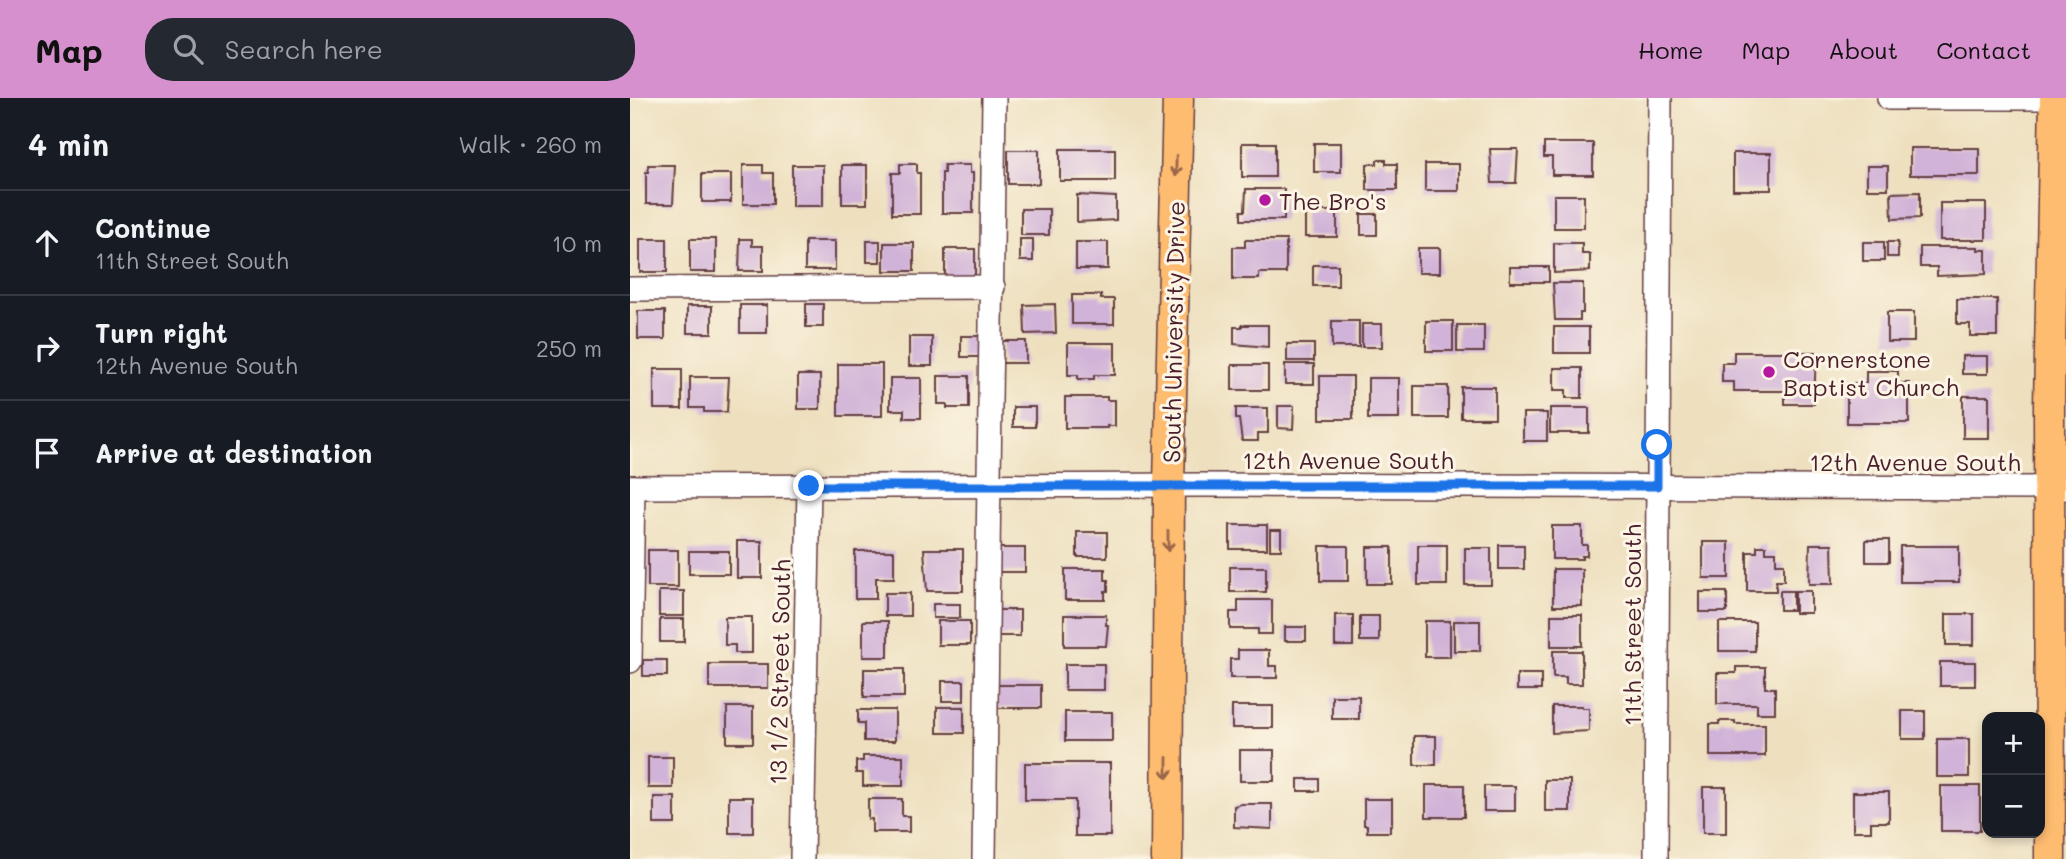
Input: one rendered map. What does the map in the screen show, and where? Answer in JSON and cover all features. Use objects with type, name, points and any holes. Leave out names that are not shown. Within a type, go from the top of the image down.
[{"type":"main road","name":"South University Drive","points":[[1167,859],[1169,485],[1178,98]]},
{"type":"main road","points":[[2050,859],[2057,488],[2055,98]]},
{"type":"street","points":[[984,859],[994,98]]},
{"type":"street","name":"11th Street South","points":[[1656,859],[1660,98]]},
{"type":"street","points":[[1889,98],[2066,98]]},
{"type":"street","points":[[630,289],[993,287]]},
{"type":"street","name":"12th Avenue South","points":[[631,487],[1169,485],[2057,488]]},
{"type":"street","name":"13 1/2 Street South","points":[[802,859],[809,486]]},
{"type":"street","points":[[630,662],[631,487]]},
{"type":"building","points":[[1242,143],[1275,143],[1275,177],[1242,177]]},
{"type":"building","points":[[1314,143],[1341,143],[1341,172],[1314,172]]},
{"type":"building","points":[[1544,143],[1593,143],[1593,175],[1552,175],[1552,157],[1544,157]]},
{"type":"building","points":[[1910,148],[1979,148],[1979,175],[1910,175]]},
{"type":"building","points":[[1060,149],[1115,149],[1115,181],[1060,181]]},
{"type":"building","points":[[1490,149],[1518,149],[1516,183],[1492,183]]},
{"type":"building","points":[[1008,150],[1039,150],[1039,184],[1008,184]]},
{"type":"building","points":[[1733,153],[1771,153],[1771,190],[1733,190]]},
{"type":"building","points":[[1377,160],[1386,160],[1386,164],[1397,164],[1397,190],[1367,190],[1367,164],[1377,164]]},
{"type":"building","points":[[900,164],[917,164],[917,173],[920,173],[920,214],[892,214],[892,173],[900,173]]},
{"type":"building","points":[[1425,164],[1459,164],[1459,191],[1425,191]]},
{"type":"building","points":[[648,165],[675,165],[673,204],[646,204]]},
{"type":"building","points":[[743,165],[763,165],[763,173],[773,173],[773,204],[743,204]]},
{"type":"building","points":[[792,165],[823,165],[823,206],[792,206]]},
{"type":"building","points":[[842,165],[867,165],[867,204],[842,204]]},
{"type":"building","points":[[944,165],[970,165],[970,173],[973,173],[973,213],[942,213]]},
{"type":"building","points":[[1867,166],[1888,166],[1888,189],[1867,189]]},
{"type":"building","points":[[702,174],[731,174],[731,202],[702,202]]},
{"type":"building","name":"The Bro's","points":[[1246,189],[1284,189],[1284,220],[1241,220],[1241,211],[1245,211]]},
{"type":"building","points":[[1920,192],[1920,218],[1892,219],[1891,193]]},
{"type":"building","points":[[1077,195],[1116,197],[1116,220],[1077,222]]},
{"type":"building","points":[[1554,195],[1584,195],[1584,228],[1554,228]]},
{"type":"building","points":[[1940,203],[1986,203],[1986,240],[1940,240]]},
{"type":"building","points":[[1021,209],[1049,209],[1049,235],[1021,235]]},
{"type":"building","points":[[1305,211],[1337,211],[1337,237],[1305,237]]},
{"type":"building","points":[[1361,214],[1377,214],[1377,235],[1361,235]]},
{"type":"building","points":[[640,239],[667,239],[667,272],[640,272]]},
{"type":"building","points":[[690,239],[716,239],[716,272],[690,272]]},
{"type":"building","points":[[740,239],[752,239],[752,246],[763,246],[763,271],[739,271]]},
{"type":"building","points":[[1020,239],[1033,239],[1033,261],[1020,261]]},
{"type":"building","points":[[1245,240],[1286,240],[1286,273],[1259,273],[1259,279],[1233,279],[1233,247],[1245,247]]},
{"type":"building","points":[[805,241],[835,241],[835,270],[805,270]]},
{"type":"building","points":[[867,241],[880,241],[880,262],[867,262]]},
{"type":"building","points":[[1076,242],[1108,242],[1108,269],[1076,269]]},
{"type":"building","points":[[1863,242],[1884,242],[1884,261],[1863,261]]},
{"type":"building","points":[[1887,242],[1898,242],[1898,257],[1887,257]]},
{"type":"building","points":[[884,243],[914,243],[914,271],[884,271]]},
{"type":"building","points":[[1554,243],[1582,243],[1582,254],[1590,254],[1590,271],[1554,273]]},
{"type":"building","points":[[1920,247],[1978,247],[1978,250],[1986,250],[1986,274],[1937,276],[1937,267],[1920,267]]},
{"type":"building","points":[[1418,248],[1440,248],[1440,273],[1418,273]]},
{"type":"building","points":[[945,249],[975,249],[975,276],[945,276]]},
{"type":"building","points":[[1313,265],[1338,265],[1338,286],[1313,286]]},
{"type":"building","points":[[1510,267],[1549,267],[1549,282],[1510,282]]},
{"type":"building","points":[[1553,283],[1583,283],[1583,313],[1580,313],[1580,320],[1555,320]]},
{"type":"building","points":[[1072,295],[1101,295],[1101,299],[1114,299],[1114,324],[1072,324]]},
{"type":"building","points":[[1957,299],[1997,299],[1997,336],[1970,336],[1970,324],[1957,324]]},
{"type":"building","points":[[806,304],[823,304],[823,327],[806,327]]},
{"type":"building","points":[[1055,304],[1056,333],[1025,334],[1024,305]]},
{"type":"building","points":[[740,305],[767,305],[767,333],[740,333]]},
{"type":"building","points":[[687,306],[712,306],[712,333],[687,333]]},
{"type":"building","points":[[638,311],[665,311],[665,339],[638,339]]},
{"type":"building","points":[[1887,312],[1914,312],[1914,342],[1887,342]]},
{"type":"building","points":[[1332,321],[1359,321],[1359,347],[1332,347]]},
{"type":"building","points":[[1426,321],[1453,321],[1453,351],[1426,351]]},
{"type":"building","points":[[1362,324],[1382,324],[1382,347],[1362,347]]},
{"type":"building","points":[[1268,325],[1268,347],[1234,344],[1234,327]]},
{"type":"building","points":[[1457,325],[1484,325],[1484,352],[1457,352]]},
{"type":"building","points":[[1554,327],[1589,327],[1589,353],[1554,353]]},
{"type":"building","points":[[961,336],[980,336],[980,357],[961,357]]},
{"type":"building","points":[[909,337],[932,337],[932,366],[909,366]]},
{"type":"building","points":[[1002,341],[1026,341],[1026,363],[1002,363]]},
{"type":"building","points":[[1068,343],[1115,343],[1115,375],[1094,375],[1094,379],[1078,379],[1078,375],[1068,375]]},
{"type":"building","points":[[1287,344],[1314,344],[1314,361],[1287,361]]},
{"type":"building","name":"Cornerstone Baptist Church","points":[[1734,352],[1816,352],[1814,404],[1785,404],[1785,391],[1734,391],[1734,382],[1722,382],[1722,363],[1734,363]]},
{"type":"building","points":[[1962,356],[1988,356],[1988,374],[1962,374]]},
{"type":"building","points":[[838,364],[882,364],[882,416],[838,416]]},
{"type":"building","points":[[1285,364],[1314,364],[1314,384],[1285,384]]},
{"type":"building","points":[[1232,365],[1268,365],[1268,390],[1232,390]]},
{"type":"building","points":[[1554,368],[1582,368],[1582,398],[1566,398],[1566,390],[1554,390]]},
{"type":"building","points":[[654,369],[682,369],[682,409],[654,409]]},
{"type":"building","points":[[1866,371],[1898,371],[1898,383],[1909,383],[1909,423],[1847,423],[1847,383],[1866,383]]},
{"type":"building","points":[[798,375],[820,375],[820,409],[798,409]]},
{"type":"building","points":[[938,376],[969,376],[969,408],[947,408],[947,404],[938,404]]},
{"type":"building","points":[[1320,376],[1353,376],[1353,419],[1320,419]]},
{"type":"building","points":[[690,377],[729,377],[727,412],[704,412],[704,408],[690,408]]},
{"type":"building","points":[[890,378],[921,378],[921,418],[904,418],[904,410],[890,410]]},
{"type":"building","points":[[1368,378],[1399,378],[1399,419],[1368,419]]},
{"type":"building","points":[[1414,386],[1448,386],[1448,418],[1414,418]]},
{"type":"building","points":[[1461,387],[1495,387],[1495,418],[1461,418]]},
{"type":"building","points":[[1963,396],[1989,396],[1989,438],[1963,438]]},
{"type":"building","points":[[1065,397],[1107,397],[1107,400],[1115,400],[1115,426],[1065,428]]},
{"type":"building","points":[[1278,406],[1294,406],[1293,429],[1278,428]]},
{"type":"building","points":[[1013,407],[1035,407],[1035,427],[1013,427]]},
{"type":"building","points":[[1236,408],[1268,408],[1268,433],[1258,433],[1258,441],[1242,441]]},
{"type":"building","points":[[1550,408],[1589,408],[1589,433],[1550,433]]},
{"type":"building","points":[[1523,413],[1547,413],[1547,441],[1523,441]]},
{"type":"building","points":[[1230,525],[1267,525],[1267,549],[1230,549]]},
{"type":"building","points":[[1552,526],[1582,526],[1582,545],[1587,545],[1587,556],[1582,556],[1582,559],[1552,559]]},
{"type":"building","points":[[1270,530],[1281,530],[1281,550],[1270,550]]},
{"type":"building","points":[[1077,532],[1107,532],[1107,557],[1077,557]]},
{"type":"building","points":[[1866,540],[1889,540],[1889,562],[1866,562]]},
{"type":"building","points":[[737,541],[762,541],[762,578],[737,578]]},
{"type":"building","points":[[1703,542],[1729,542],[1729,578],[1703,578]]},
{"type":"building","points":[[1810,544],[1832,544],[1833,584],[1809,584]]},
{"type":"building","points":[[1418,545],[1447,545],[1447,585],[1418,585]]},
{"type":"building","points":[[1499,545],[1524,545],[1524,569],[1499,569]]},
{"type":"building","points":[[1320,546],[1348,546],[1348,581],[1320,581]]},
{"type":"building","points":[[1757,546],[1766,546],[1766,552],[1776,552],[1776,564],[1784,564],[1784,581],[1776,581],[1776,591],[1747,591],[1747,552],[1757,552]]},
{"type":"building","points":[[1900,546],[1959,546],[1959,582],[1900,582]]},
{"type":"building","points":[[1367,547],[1392,547],[1392,584],[1367,584]]},
{"type":"building","points":[[997,548],[1025,548],[1025,572],[997,572]]},
{"type":"building","points":[[1465,548],[1491,548],[1491,585],[1465,585]]},
{"type":"building","points":[[924,549],[963,549],[963,591],[927,591]]},
{"type":"building","points":[[648,550],[678,550],[678,587],[648,587]]},
{"type":"building","points":[[689,551],[729,551],[729,574],[689,574]]},
{"type":"building","points":[[855,551],[894,551],[894,578],[876,578],[876,599],[855,599]]},
{"type":"building","points":[[1230,567],[1266,567],[1266,592],[1230,592]]},
{"type":"building","points":[[1065,569],[1105,569],[1108,591],[1105,591],[1105,600],[1065,600]]},
{"type":"building","points":[[1553,569],[1582,569],[1582,606],[1553,606]]},
{"type":"building","points":[[659,591],[684,591],[684,616],[659,616]]},
{"type":"building","points":[[1780,591],[1793,591],[1793,610],[1780,610]]},
{"type":"building","points":[[1795,591],[1811,591],[1811,613],[1795,613]]},
{"type":"building","points":[[1700,592],[1727,592],[1727,612],[1700,612]]},
{"type":"building","points":[[885,593],[910,593],[910,616],[885,616]]},
{"type":"building","points":[[1238,600],[1272,600],[1272,634],[1258,634],[1258,629],[1230,629],[1230,612],[1238,612]]},
{"type":"building","points":[[933,604],[960,604],[960,618],[933,618]]},
{"type":"building","points":[[998,610],[1020,610],[1020,636],[998,636]]},
{"type":"building","points":[[1946,614],[1974,614],[1974,645],[1946,645]]},
{"type":"building","points":[[1064,615],[1106,615],[1106,646],[1064,646]]},
{"type":"building","points":[[1335,615],[1353,615],[1353,646],[1335,646]]},
{"type":"building","points":[[1551,615],[1582,615],[1582,646],[1551,646]]},
{"type":"building","points":[[1360,616],[1379,616],[1379,641],[1360,641]]},
{"type":"building","points":[[725,617],[752,617],[752,653],[735,653],[735,645],[725,645]]},
{"type":"building","points":[[660,619],[684,619],[684,642],[660,642]]},
{"type":"building","points":[[863,621],[888,621],[888,657],[863,657]]},
{"type":"building","points":[[938,621],[970,621],[970,645],[938,645]]},
{"type":"building","points":[[1425,621],[1450,621],[1450,657],[1425,657]]},
{"type":"building","points":[[1454,621],[1480,621],[1480,651],[1454,651]]},
{"type":"building","points":[[1719,622],[1755,622],[1755,651],[1719,651]]},
{"type":"building","points":[[1285,627],[1306,627],[1306,641],[1285,641]]},
{"type":"building","points":[[1238,650],[1269,650],[1269,666],[1277,666],[1277,678],[1230,678],[1230,659],[1238,659]]},
{"type":"building","points":[[1553,651],[1582,651],[1582,684],[1566,684],[1566,677],[1553,677]]},
{"type":"building","points":[[643,660],[667,660],[667,676],[643,676]]},
{"type":"building","points":[[1940,662],[1975,662],[1975,686],[1940,686]]},
{"type":"building","points":[[709,664],[768,664],[768,688],[709,688]]},
{"type":"building","points":[[1065,664],[1104,664],[1104,690],[1065,690]]},
{"type":"building","points":[[1736,667],[1765,667],[1765,688],[1775,688],[1775,713],[1757,713],[1757,704],[1717,704],[1717,673],[1736,673]]},
{"type":"building","points":[[864,669],[904,669],[904,697],[864,697]]},
{"type":"building","points":[[1517,674],[1541,674],[1541,690],[1517,690]]},
{"type":"building","points":[[942,681],[964,681],[964,701],[942,701]]},
{"type":"building","points":[[998,685],[1041,685],[1041,708],[998,708]]},
{"type":"building","points":[[1332,696],[1359,696],[1359,719],[1332,719]]},
{"type":"building","points":[[1232,706],[1273,706],[1273,728],[1232,728]]},
{"type":"building","points":[[1552,706],[1589,708],[1589,731],[1552,733]]},
{"type":"building","points":[[727,707],[753,707],[753,743],[727,743]]},
{"type":"building","points":[[937,707],[964,707],[964,733],[937,733]]},
{"type":"building","points":[[858,710],[895,710],[895,741],[864,741],[864,723],[858,723]]},
{"type":"building","points":[[1902,711],[1925,711],[1925,739],[1902,739]]},
{"type":"building","points":[[1065,712],[1112,712],[1112,741],[1065,741]]},
{"type":"building","points":[[1719,721],[1765,724],[1765,756],[1710,756],[1710,724],[1719,724]]},
{"type":"building","points":[[1414,736],[1436,736],[1436,765],[1414,765]]},
{"type":"building","points":[[1937,739],[1969,739],[1969,777],[1937,777]]},
{"type":"building","points":[[1240,750],[1274,750],[1274,781],[1240,781]]},
{"type":"building","points":[[863,756],[903,756],[903,786],[863,786],[863,773],[856,773],[856,761],[863,761]]},
{"type":"building","points":[[648,757],[673,757],[673,788],[648,788]]},
{"type":"building","points":[[1025,763],[1110,763],[1110,836],[1075,836],[1075,800],[1025,800]]},
{"type":"building","points":[[1298,779],[1319,779],[1319,791],[1298,791]]},
{"type":"building","points":[[1545,780],[1570,780],[1570,811],[1545,811]]},
{"type":"building","points":[[1426,785],[1464,785],[1464,817],[1426,817]]},
{"type":"building","points":[[1484,786],[1515,786],[1515,811],[1484,811]]},
{"type":"building","points":[[1941,786],[1980,786],[1980,831],[1941,831]]},
{"type":"building","points":[[1703,787],[1726,787],[1726,833],[1703,833]]},
{"type":"building","points":[[1853,792],[1889,792],[1889,822],[1871,822],[1871,831],[1853,831]]},
{"type":"building","points":[[654,797],[675,797],[675,824],[654,824]]},
{"type":"building","points":[[729,797],[753,797],[753,833],[729,833]]},
{"type":"building","points":[[868,799],[902,799],[902,816],[909,816],[909,832],[872,832],[872,819],[868,819]]},
{"type":"building","points":[[1364,799],[1392,799],[1390,832],[1367,832],[1367,825],[1364,825]]},
{"type":"building","points":[[1272,804],[1272,829],[1234,827],[1234,806]]},
{"type":"place","name":"The Bro's","points":[[1265,200]]},
{"type":"place","name":"Cornerstone Baptist Church","points":[[1769,372]]},
{"type":"route","points":[[809,486],[1657,486],[1657,445]]}]
